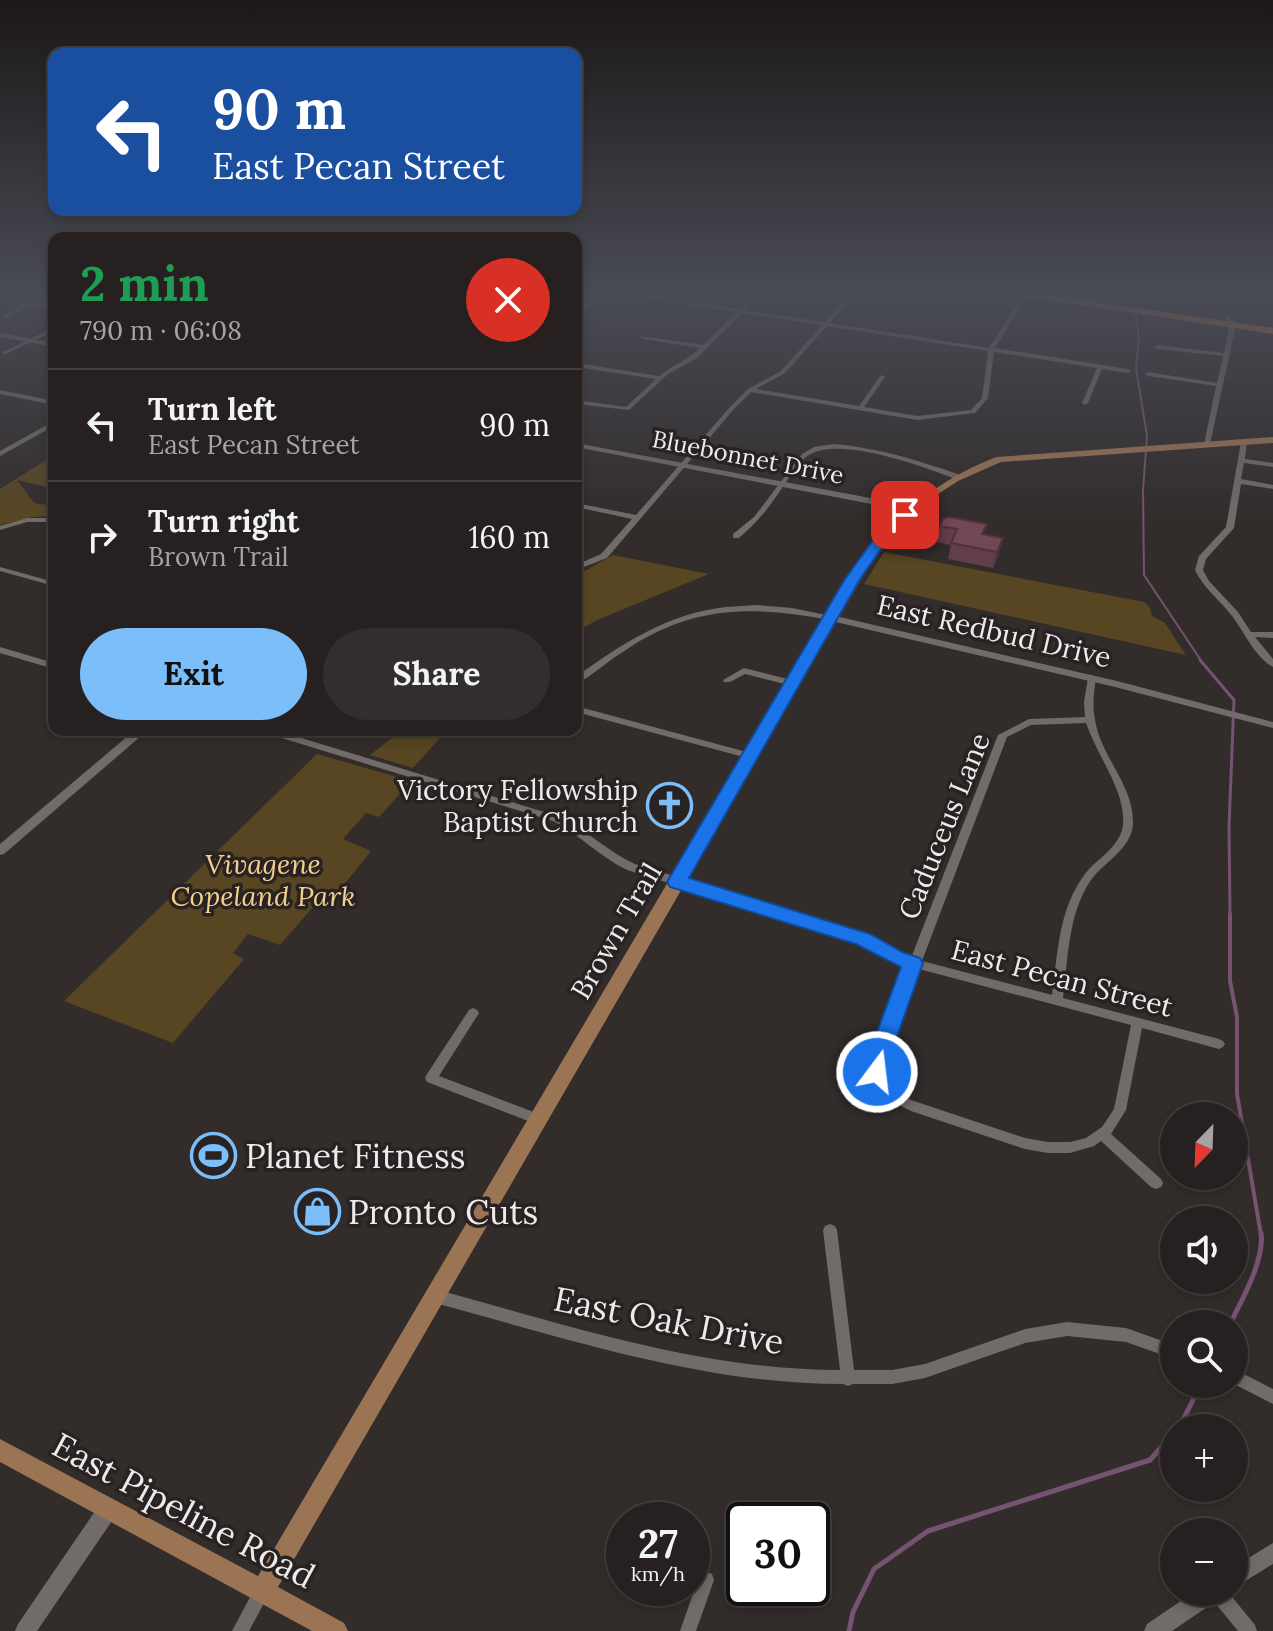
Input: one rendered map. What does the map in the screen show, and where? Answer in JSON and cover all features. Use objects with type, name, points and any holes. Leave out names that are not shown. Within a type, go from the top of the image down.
[{"type":"main road","name":"Brown Trail","points":[[263,1590],[870,553],[913,509],[975,467],[1008,458],[1273,440]]},
{"type":"main road","name":"East Pipeline Road","points":[[0,1450],[336,1631]]},
{"type":"street","points":[[609,370],[660,378]]},
{"type":"street","points":[[582,403],[623,410],[673,370]]},
{"type":"street","points":[[582,565],[604,556],[680,465],[750,390],[785,370]]},
{"type":"street","points":[[750,390],[917,418],[965,415],[977,411],[985,398],[988,370]]},
{"type":"street","points":[[1085,403],[1099,370]]},
{"type":"street","points":[[1122,370],[1128,371]]},
{"type":"street","points":[[1211,442],[1223,370]]},
{"type":"street","points":[[1148,374],[1220,385]]},
{"type":"street","points":[[860,409],[882,377]]},
{"type":"street","points":[[0,392],[48,402]]},
{"type":"street","points":[[0,454],[48,426]]},
{"type":"street","points":[[1244,442],[1230,528],[1202,558],[1199,570],[1206,584],[1233,611],[1260,653],[1273,664]]},
{"type":"street","name":"Bluebonnet Drive","points":[[582,446],[913,509]]},
{"type":"street","points":[[736,536],[757,520],[806,452],[822,446],[893,456],[959,477]]},
{"type":"street","points":[[1241,461],[1273,465]]},
{"type":"street","points":[[1238,481],[1273,487]]},
{"type":"street","points":[[582,506],[636,517]]},
{"type":"street","points":[[0,528],[27,520],[48,520]]},
{"type":"street","points":[[0,569],[48,582]]},
{"type":"street","name":"East Redbud Drive","points":[[582,677],[631,642],[703,612],[763,606],[831,618],[1092,678],[1273,725]]},
{"type":"street","points":[[1248,634],[1273,635]]},
{"type":"street","points":[[0,650],[48,664]]},
{"type":"street","points":[[727,680],[756,665]]},
{"type":"street","points":[[744,671],[792,683]]},
{"type":"street","points":[[1057,1002],[1078,895],[1088,877],[1121,843],[1129,827],[1126,805],[1088,720],[1087,695],[1092,678]]},
{"type":"street","points":[[582,711],[751,756]]},
{"type":"street","name":"Caduceus Lane","points":[[1088,720],[1029,722],[1003,735],[877,1062],[881,1084],[905,1103],[1034,1146],[1069,1148],[1103,1135]]},
{"type":"street","points":[[0,851],[135,736]]},
{"type":"street","name":"East Pecan Street","points":[[285,736],[557,819],[582,832],[621,863],[854,936],[895,958],[1219,1044]]},
{"type":"street","points":[[473,1013],[431,1078],[540,1120]]},
{"type":"street","points":[[1137,1022],[1120,1110],[1103,1135],[1156,1183]]},
{"type":"street","points":[[830,1230],[848,1379]]},
{"type":"street","name":"East Oak Drive","points":[[435,1296],[550,1329],[692,1363],[848,1379],[925,1371],[1025,1336],[1067,1329],[1126,1335],[1160,1347]]},
{"type":"street","points":[[1248,1384],[1273,1397]]},
{"type":"street","points":[[25,1631],[109,1508]]},
{"type":"street","points":[[1248,1569],[1273,1553]]},
{"type":"street","points":[[240,1631],[263,1590]]},
{"type":"street","points":[[688,1631],[697,1606]]},
{"type":"street","points":[[1154,1631],[1192,1606]]},
{"type":"street","points":[[1227,1606],[1249,1631]]},
{"type":"green space","points":[[48,459],[48,488],[17,480],[34,503],[48,505],[48,516],[0,525],[0,489]]},
{"type":"green space","points":[[884,552],[1144,602],[1152,616],[1165,623],[1186,655],[864,584]]},
{"type":"green space","points":[[613,555],[709,574],[582,629],[582,573]]},
{"type":"green space","points":[[394,736],[442,736],[413,768],[370,755]]},
{"type":"green space","name":"Vivagene Copeland Park","points":[[317,754],[411,781],[379,817],[366,813],[343,839],[371,851],[330,902],[319,900],[280,945],[248,934],[233,953],[244,959],[173,1043],[64,1001]]},
{"type":"building","points":[[949,517],[987,524],[982,534],[1003,538],[997,552],[951,543],[957,529],[940,526],[943,519]]},
{"type":"waterway","points":[[1136,370],[1147,436],[1143,490],[1144,575],[1202,662]]},
{"type":"waterway","points":[[1200,660],[1234,700],[1229,826],[1230,916]]},
{"type":"waterway","points":[[1230,916],[1230,981],[1237,1017],[1237,1094],[1261,1235]]},
{"type":"waterway","points":[[1237,1310],[1260,1255],[1261,1235]]},
{"type":"waterway","points":[[1186,1414],[1194,1398]]},
{"type":"waterway","points":[[849,1631],[853,1612],[874,1569],[928,1531],[1150,1460],[1160,1449]]},
{"type":"place","name":"Victory Fellowship Baptist Church","points":[[669,806]]},
{"type":"place","name":"Planet Fitness","points":[[214,1155]]},
{"type":"place","name":"Pronto Cuts","points":[[317,1211]]},
{"type":"route","points":[[877,1072],[877,1062],[913,963],[895,958],[863,939],[677,882],[853,579],[882,538],[905,515]]}]
